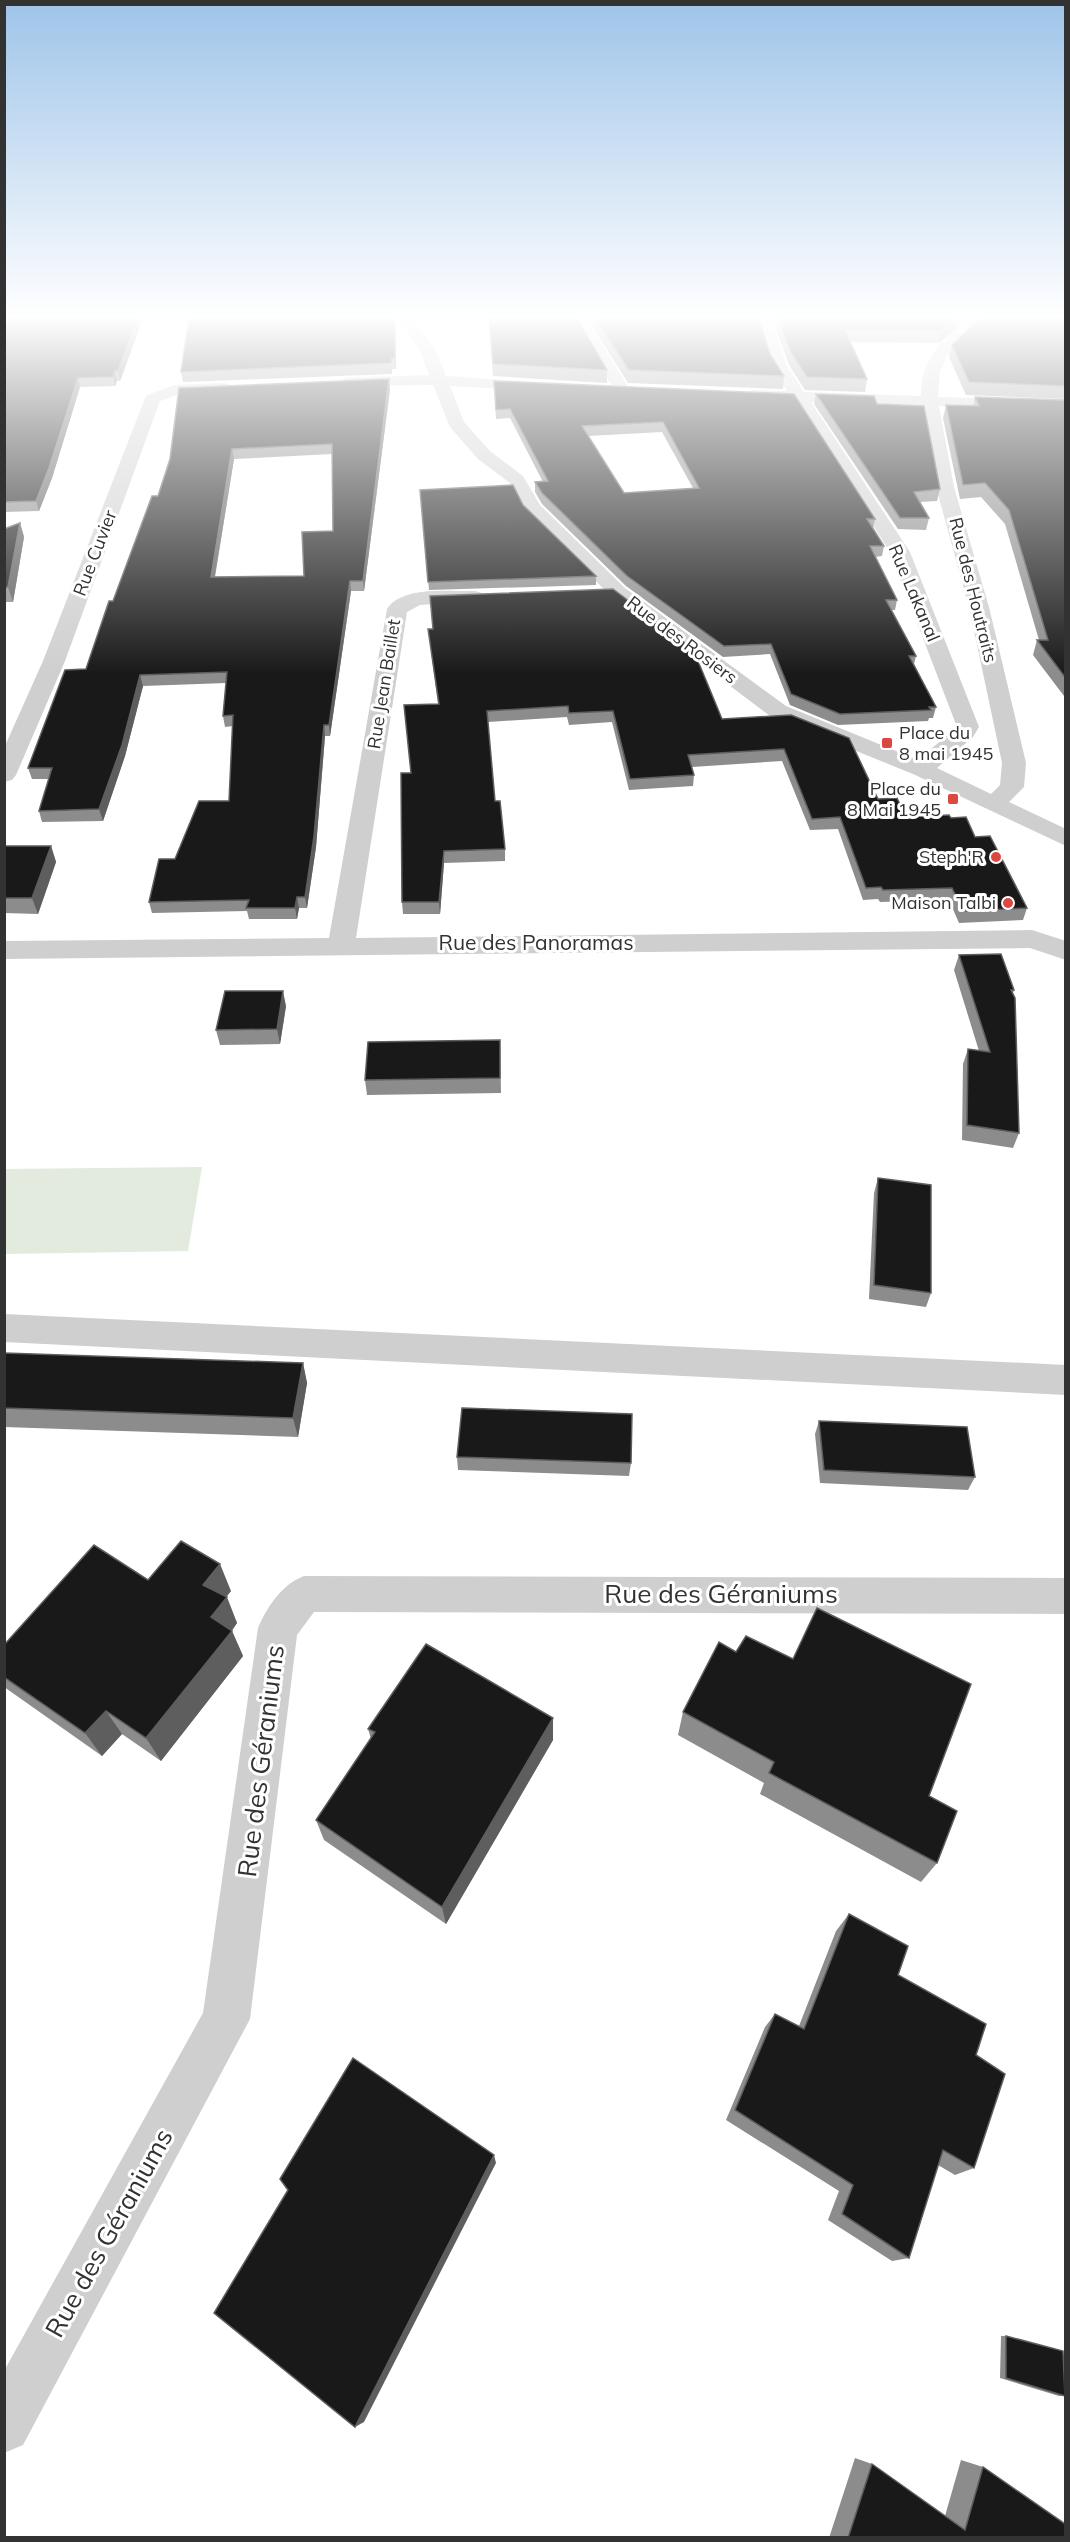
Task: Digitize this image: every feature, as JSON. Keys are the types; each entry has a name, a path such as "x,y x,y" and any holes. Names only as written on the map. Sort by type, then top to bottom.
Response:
{"street":[{"name":"Rue Cuvier","path":"4,775 54,661 138,437"},
{"name":"Rue des Rosiers","path":"468,437 484,455 517,480 532,508 618,592 778,711 921,769 1065,839"},
{"name":"Rue Lakanal","path":"826,437 900,552 968,727 921,769"},
{"name":"Rue des Houtraits","path":"935,437 945,482 979,607 1014,763 1012,787 995,803"},
{"path":"588,593 618,592"},
{"name":"Rue Jean Baillet","path":"341,945 397,609 416,599 496,596"},
{"name":"Rue des Panoramas","path":"4,950 1032,939 1065,951"},
{"path":"4,1328 1065,1380"},
{"name":"Rue des Géraniums","path":"4,2426 226,2019 278,1628 304,1594 1065,1596"}],"shaded area":[{"path":"202,1167 188,1251 5,1254 5,1169"}],"building":[{"path":"4,437 59,437 36,501 4,502"},
{"path":"173,437 382,437 363,581 350,581 329,725 324,725 314,836 305,897 297,897 295,908 246,908 249,900 149,902 159,859 175,859 199,801 229,801 233,715 223,716 227,672 140,675 122,745 99,809 39,811 52,768 28,768 65,670 86,669 109,601 113,601 152,496 158,496 170,459","holes":["332,444 333,531 302,532 304,576 211,577 232,449"]},
{"path":"525,437 589,437 624,493 699,488 671,437 822,437 875,519 867,519 884,546 870,546 897,600 886,600 916,656 909,656 936,707 929,707 931,710 840,714 791,694 771,644 724,646 627,576 542,493 535,482 548,481"},
{"path":"845,437 930,437 940,489 914,492 929,518 900,518"},
{"path":"953,437 1065,437 1065,677 1037,640 1048,640 1009,510 985,483 963,485"},
{"path":"513,485 523,505 596,576 428,582 420,490"},
{"path":"20,523 8,587 4,588 4,529"},
{"path":"613,589 693,649 722,719 791,715 849,738 878,799 897,798 906,817 949,815 951,818 966,817 975,837 990,836 1027,908 963,911 952,888 883,890 881,887 866,888 840,817 812,819 784,749 688,755 694,775 630,779 613,711 569,713 568,706 487,711 495,801 500,801 505,849 444,851 439,902 402,902 401,773 411,773 404,705 439,704 428,629 433,629 430,596"},
{"path":"5,846 51,846 32,898 4,898"},
{"path":"1001,954 1015,998 1019,1133 967,1125 968,1049 990,1052 959,955"},
{"path":"225,991 283,991 277,1029 216,1030"},
{"path":"500,1040 500,1078 365,1080 368,1042"},
{"path":"878,1178 931,1185 931,1293 874,1285"},
{"path":"4,1353 303,1363 293,1418 4,1408"},
{"path":"462,1408 632,1414 631,1463 457,1457"},
{"path":"819,1421 967,1427 975,1477 824,1470"},
{"path":"181,1541 220,1564 203,1585 227,1597 211,1617 232,1631 146,1738 106,1711 85,1733 4,1677 4,1645 94,1545 148,1580"},
{"path":"817,1608 971,1684 929,1796 957,1811 937,1863 769,1773 774,1762 683,1712 719,1642 736,1652 746,1636 793,1659"},
{"path":"426,1644 553,1718 442,1907 316,1820 375,1732 368,1729"},
{"path":"849,1914 908,1946 898,1975 986,2024 976,2055 1005,2074 974,2168 943,2150 909,2258 842,2214 853,2185 735,2110 775,2014 804,2029"},
{"path":"353,2058 494,2155 355,2427 214,2313 288,2190 280,2179"},
{"path":"1006,2336 1063,2351 1065,2396 1006,2378"},
{"path":"872,2464 965,2530 983,2467 1065,2524 1065,2538 848,2538"}],"place":[{"name":"Place du 8 mai 1945","path":"887,743"},
{"name":"Place du 8 Mai 1945","path":"953,799"},
{"name":"Steph'R","path":"996,857"},
{"name":"Maison Talbi","path":"1008,903"}]}
